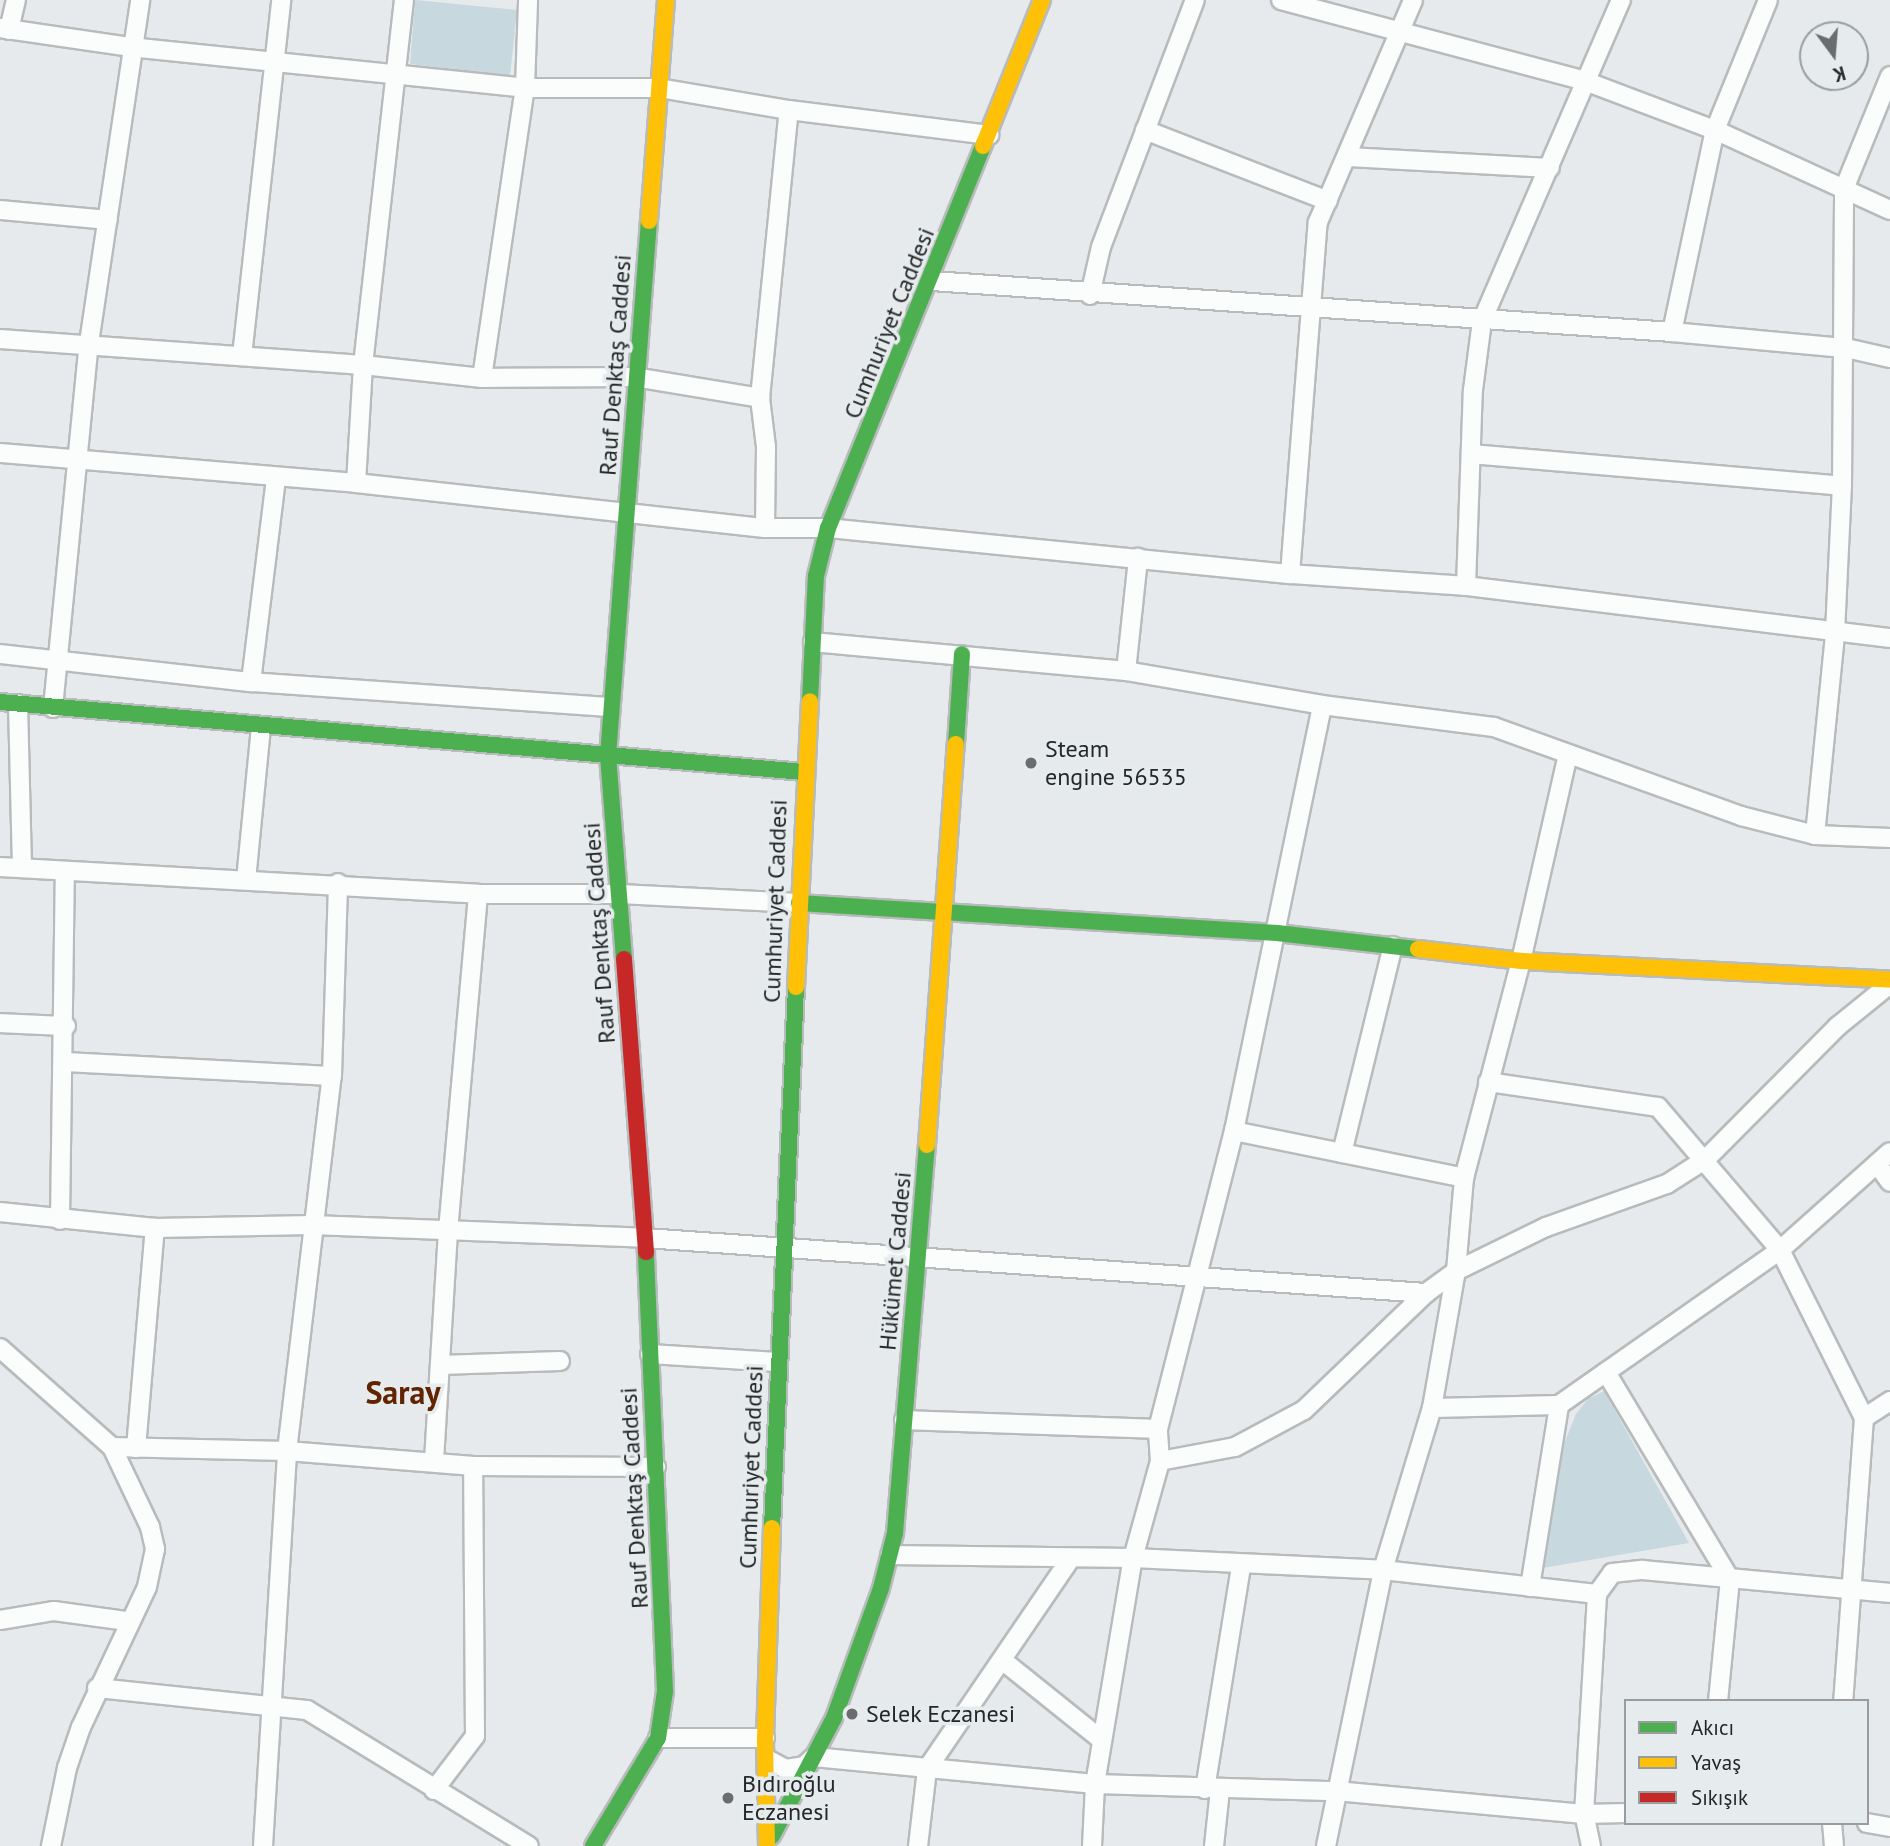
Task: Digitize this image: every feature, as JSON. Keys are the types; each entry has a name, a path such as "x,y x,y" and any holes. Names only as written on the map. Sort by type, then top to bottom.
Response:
{"street":[{"path":"16,0 4,29 130,47 525,88 659,88 789,110 989,135"},
{"path":"53,708 89,343 130,47 140,0"},
{"path":"242,356 281,0"},
{"path":"356,483 363,365 393,74 404,0"},
{"path":"482,378 525,88 528,0"},
{"name":"Rauf Denktaş Caddesi","path":"593,1846 658,1738 664,1691 645,1238 608,756 666,0"},
{"name":"Cumhuriyet Caddesi","path":"767,1846 765,1738 782,1248 803,772 816,576 828,528 932,281 1042,0"},
{"path":"1090,295 1101,247 1195,0"},
{"path":"1280,0 1401,29 1585,81 1715,130 1890,210"},
{"path":"1290,574 1318,222 1413,0"},
{"path":"1466,586 1473,390 1482,321 1620,0"},
{"path":"1672,332 1715,130 1768,0"},
{"path":"1815,835 1835,633 1842,486 1846,348 1844,189 1890,76"},
{"path":"765,528 766,447 760,398 789,110"},
{"path":"1145,130 1328,201"},
{"path":"1348,157 1550,168"},
{"path":"0,210 108,220"},
{"path":"932,281 1090,295 1672,332 1846,348 1890,358"},
{"path":"0,339 89,343 363,365 482,378 635,377 760,398"},
{"path":"0,453 356,483 765,528 828,528 1290,574 1466,586 1890,638"},
{"path":"1471,454 1842,486"},
{"path":"251,682 275,478"},
{"path":"1126,671 1138,558"},
{"path":"813,642 1126,671 1322,705 1494,727 1741,816 1815,835 1890,838"},
{"path":"0,654 251,682 610,707"},
{"name":"Hükümet Caddesi","path":"767,1846 814,1757 854,1665 890,1555 904,1420 946,909 962,654"},
{"path":"22,868 9,703 803,772"},
{"path":"1092,1846 1095,1784 1133,1558 1160,1461 1158,1429 1200,1274 1234,1131 1322,705"},
{"path":"246,880 261,727"},
{"path":"1326,1846 1383,1570 1432,1408 1456,1271 1464,1178 1521,961 1568,754"},
{"path":"0,867 65,874 338,883 478,894 619,894 946,909 1277,933 1521,961 1890,982"},
{"path":"60,1220 66,1026 65,874"},
{"path":"263,1846 287,1451 312,1224 332,1076 338,883"},
{"path":"434,1460 448,1231 478,894"},
{"path":"1342,1153 1393,946"},
{"path":"1160,1461 1235,1447 1304,1409 1426,1293 1456,1271 1546,1227 1667,1184 1706,1159 1838,1026 1890,982"},
{"path":"0,1023 66,1026"},
{"path":"65,1062 332,1076"},
{"path":"1488,1082 1658,1107 1706,1159 1780,1250 1864,1418 1854,1592 1843,1699"},
{"path":"1234,1131 1464,1178"},
{"path":"1432,1408 1559,1405 1780,1250 1883,1158 1890,1182"},
{"path":"0,1212 155,1228 312,1224 645,1238 1200,1274 1426,1293"},
{"path":"136,1448 155,1228"},
{"path":"0,1348 112,1447 150,1527 155,1549 147,1587 97,1688 67,1768 51,1846"},
{"path":"650,1354 778,1362"},
{"path":"440,1365 560,1361"},
{"path":"1606,1371 1730,1579 1718,1699"},
{"path":"1864,1418 1890,1401"},
{"path":"1530,1587 1559,1405"},
{"path":"904,1420 1158,1429"},
{"path":"112,1447 287,1451 434,1460 473,1466 656,1468"},
{"path":"434,1790 475,1736 473,1466"},
{"path":"890,1555 1069,1561 1133,1558 1241,1567 1383,1570 1597,1594"},
{"path":"918,1846 927,1769 1069,1561"},
{"path":"1214,1846 1212,1790 1241,1567"},
{"path":"1591,1846 1584,1814 1597,1594 1612,1573 1643,1570 1854,1592 1890,1593"},
{"path":"0,1620 54,1611 128,1621"},
{"path":"1002,1660 1102,1740"},
{"path":"97,1688 271,1709 307,1710 529,1846"},
{"path":"658,1738 765,1738"},
{"path":"767,1759 794,1770 814,1757 1095,1784 1212,1790 1336,1791 1584,1814 1624,1813"},
{"path":"1869,1823 1890,1827"},
{"path":"1832,1825 1835,1846"}],"shaded area":[{"path":"415,0 517,10 510,76 410,64"},
{"path":"1604,1391 1689,1543 1543,1568 1560,1454 1576,1414 1588,1399"}],"traffic: fast":[{"path":"810,701 816,576 828,528 983,146"},
{"path":"624,959 608,756 649,221"},
{"path":"956,744 962,654"},
{"path":"0,702 804,772"},
{"path":"799,903 1277,933 1418,949"},
{"path":"772,1528 796,987"},
{"path":"772,1836 834,1718 881,1588 895,1533 927,1145"},
{"path":"593,1846 658,1738 665,1691 646,1252"}],"traffic: slow":[{"path":"649,221 666,0"},
{"path":"983,146 1042,0"},
{"path":"796,987 810,701"},
{"path":"927,1145 956,744"},
{"path":"1418,949 1521,961 1890,980"},
{"path":"767,1846 765,1738 772,1528"}],"traffic: jam":[{"path":"624,959 646,1252"}],"place":[{"name":"Steam engine 56535","path":"1031,763"},
{"name":"Selek Eczanesi","path":"852,1714"},
{"name":"Bıdıroğlu Eczanesi","path":"728,1798"}],"district":[{"name":"Saray","path":"403,1392"}]}
